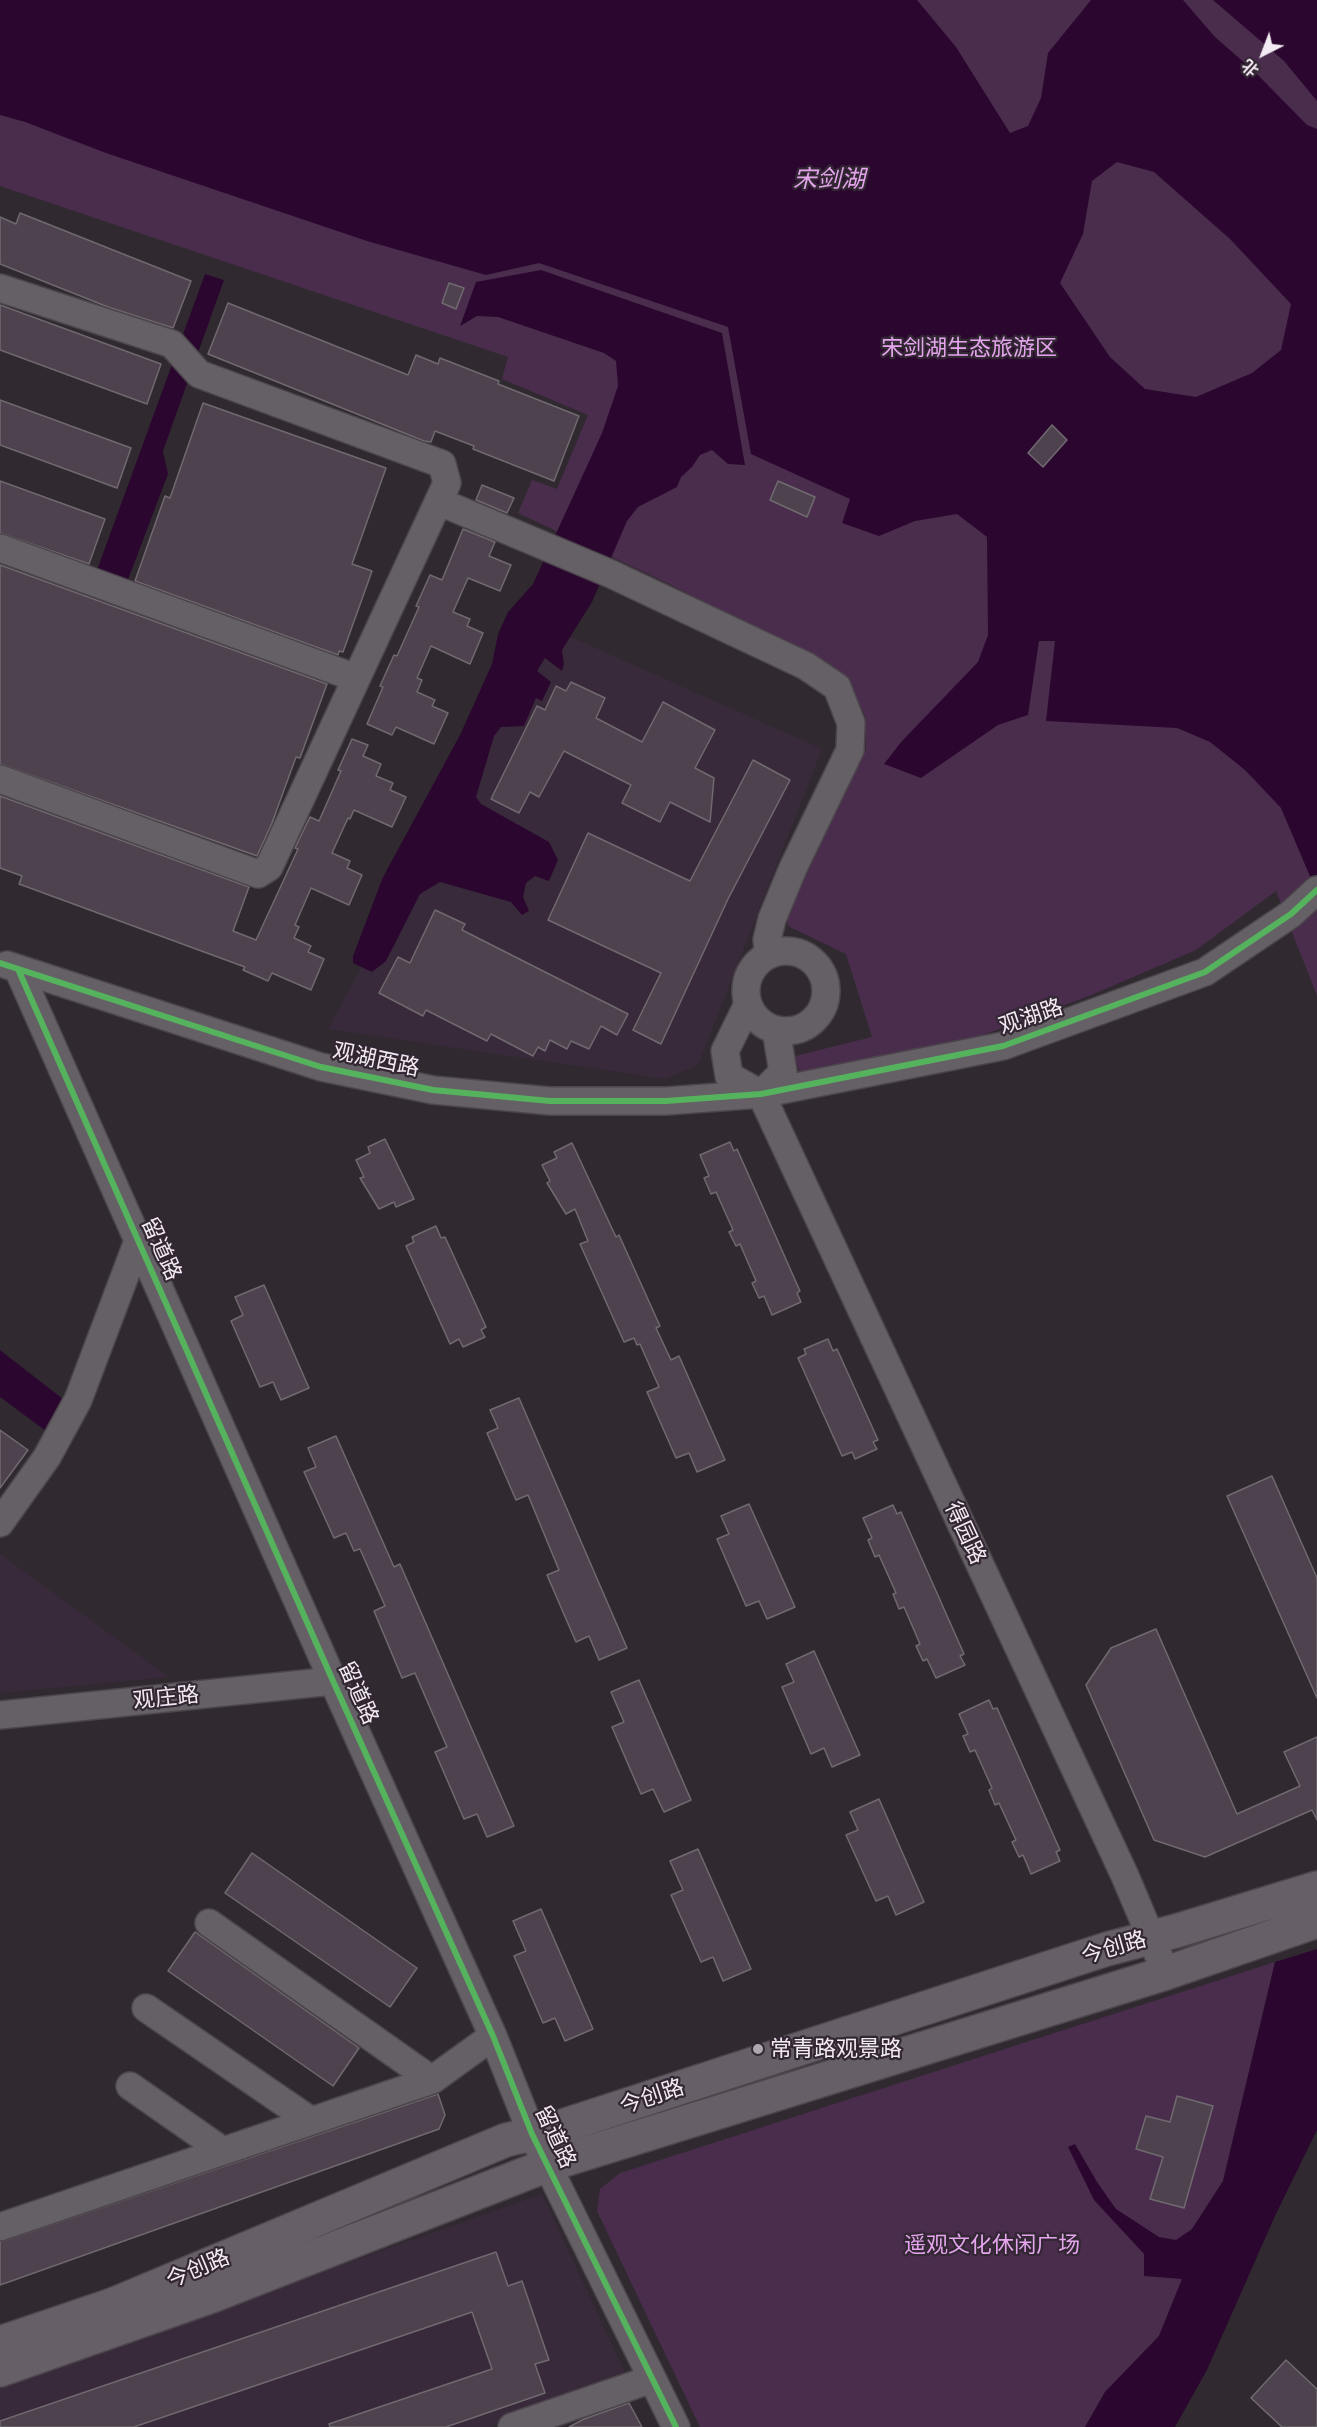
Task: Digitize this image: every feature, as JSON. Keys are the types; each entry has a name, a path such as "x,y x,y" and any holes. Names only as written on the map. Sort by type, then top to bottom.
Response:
{"main road":[{"name":"今创路","path":"0,2343 112,2305 506,2140 550,2130 1107,1949 1317,1888"},
{"name":"今创路","path":"0,2370 212,2296 548,2164 1166,1972 1317,1921"}],"street":[{"path":"0,288 172,344 199,374 442,464 447,483 269,867 258,874 0,779"},
{"path":"440,502 611,574 806,666 837,687 851,723 850,750 771,919 767,940 769,955"},
{"path":"0,548 356,678"},
{"name":"观湖路","path":"761,1094 1003,1046 1205,972 1291,914 1317,890"},
{"path":"777,951 790,951 804,955 815,962 822,973 826,986 826,999 813,1022 802,1029 789,1032 764,1025 754,1016 747,1004 745,991 748,977 754,966 769,955 777,951"},
{"name":"观湖西路","path":"9,966 321,1067 433,1090 550,1101 666,1101 761,1094"},
{"name":"留道路","path":"9,966 138,1241 493,2036 532,2134 676,2427"},
{"path":"747,1004 725,1051 729,1076 761,1094 783,1072 776,1030"},
{"name":"得园路","path":"761,1094 1166,1972"},
{"path":"2,1518 47,1457 78,1400 138,1241"},
{"name":"观庄路","path":"0,1716 333,1681"},
{"path":"209,1923 432,2080"},
{"path":"146,2008 311,2121"},
{"path":"0,2228 432,2080 493,2036"},
{"path":"130,2086 223,2151"},
{"path":"512,2427 652,2379"}],"shaded area":[{"path":"535,621 822,749 698,1065 665,1079 328,1029 405,886"},
{"path":"0,1554 169,1677 0,1693"},
{"path":"542,2194 627,2377 491,2427 0,2427 0,2386"}],"green space":[{"name":"宋剑湖生态旅游区","path":"0,0 1317,0 1317,996 1276,891 1196,950 1089,996 980,1036 801,1077 795,1056 872,1037 846,954 788,926 787,913 866,748 865,716 843,673 663,581 518,513 532,480 557,489 588,415 502,379 508,357 0,186"},
{"name":"遥观文化休闲广场","path":"1275,1962 1223,2181 1192,2229 1182,2279 1159,2336 1105,2392 1085,2427 700,2427 597,2211 600,2189 620,2173"}],"water":[{"name":"宋剑湖","path":"0,0 917,0 956,47 1010,133 1028,126 1041,98 1048,53 1091,0 1183,0 1215,37 1255,72 1307,125 1317,129 1317,893 1281,808 1245,770 1210,742 1177,728 1046,721 1055,641 1039,641 1028,715 998,725 921,778 884,764 902,741 978,662 988,635 987,537 957,514 915,521 879,536 842,523 850,499 751,454 728,327 539,263 486,275 367,241 0,115","holes":["1117,162 1154,172 1230,239 1291,304 1281,350 1252,373 1196,397 1145,389 1110,357 1060,283 1083,234 1092,181"]},
{"path":"1213,0 1317,0 1317,101 1284,61"},
{"path":"541,270 722,333 745,465 728,464 712,450 700,455 681,477 677,487 638,507 627,521 592,602 562,650 564,664 562,671 545,658 537,671 551,682 542,701 536,698 524,726 501,727 494,736 476,797 481,804 549,842 558,860 549,881 535,876 526,883 523,897 529,911 522,915 511,902 440,882 420,894 386,961 372,972 353,963 353,956 383,877 460,735 492,664 498,634 508,612 533,584 602,433 618,386 616,361 604,353 498,317 477,316 460,326 476,282"},
{"path":"205,274 224,280 163,451 168,474 129,577 117,601 43,802 28,794 109,575 97,570"},
{"path":"0,1350 68,1403 50,1434 0,1397"},
{"path":"1317,1949 1317,2130 1275,2216 1207,2370 1175,2427 1085,2427 1105,2392 1159,2336 1182,2279 1144,2276 1144,2254 1094,2200 1068,2147 1075,2144 1116,2209 1159,2237 1176,2240 1192,2229 1223,2181 1275,1962"}],"building":[{"path":"20,213 191,281 173,328 108,307 0,264 0,217 16,224"},
{"path":"449,283 464,288 456,309 442,303"},
{"path":"228,303 408,375 416,355 438,364 440,358 579,416 554,481 473,449 474,446 435,431 431,442 424,441 208,354"},
{"path":"0,305 161,364 147,404 0,350"},
{"path":"0,400 131,448 117,488 0,445"},
{"path":"203,403 386,468 352,564 372,571 343,652 339,651 338,655 135,581 165,496 170,498"},
{"path":"1052,425 1067,440 1043,467 1028,453"},
{"path":"0,481 105,519 89,564 0,533"},
{"path":"778,481 815,497 807,517 770,500"},
{"path":"482,485 514,498 507,513 476,500"},
{"path":"463,529 495,542 489,556 511,565 500,591 468,578 453,612 470,619 467,626 483,633 470,664 431,646 417,678 422,680 417,692 435,700 432,706 448,713 434,744 396,727 392,735 367,724 383,687 380,686 394,655 397,656 419,607 416,606 430,575 442,580"},
{"path":"0,565 327,684 300,758 296,757 272,823 257,856 0,764"},
{"path":"571,682 605,698 596,718 642,742 663,702 715,730 695,768 714,778 710,822 670,802 660,822 622,803 631,785 564,751 539,797 530,792 519,813 491,799 537,706 545,710 556,686 566,691"},
{"path":"352,739 368,745 363,756 381,764 376,776 393,783 390,790 406,797 392,827 354,810 350,819 348,818 332,853 350,861 347,868 362,875 349,905 311,888 295,925 299,927 294,938 311,946 308,952 324,959 311,990 272,973 268,981 243,970 245,967 19,884 22,876 0,868 0,796 249,887 233,931 256,940 298,849 295,848 310,817 319,821"},
{"path":"753,760 790,780 728,899 661,1044 633,1030 661,973 548,920 588,833 690,881"},
{"path":"435,910 465,924 462,930 628,1014 617,1035 601,1026 589,1049 571,1041 567,1049 550,1040 545,1051 538,1047 533,1056 491,1034 487,1041 426,1010 423,1016 379,993 398,957 410,963"},
{"path":"385,1139 414,1199 396,1207 394,1202 379,1209 360,1178 364,1177 356,1160 370,1153 368,1147"},
{"path":"730,1142 734,1151 737,1149 800,1291 797,1293 801,1302 772,1315 764,1296 759,1298 752,1283 756,1281 740,1244 736,1246 729,1232 733,1230 716,1192 711,1194 704,1178 709,1176 700,1155"},
{"path":"572,1143 616,1237 619,1235 660,1326 656,1328 671,1360 679,1356 725,1460 697,1472 689,1453 676,1458 647,1392 659,1387 640,1344 637,1345 634,1338 624,1342 580,1244 588,1241 575,1209 566,1214 547,1183 550,1181 542,1165 557,1158 554,1152"},
{"path":"436,1226 441,1238 445,1237 486,1327 481,1330 485,1337 463,1347 459,1339 450,1344 406,1246 414,1242 412,1237"},
{"path":"264,1285 309,1388 281,1400 273,1382 260,1387 231,1321 243,1315 235,1297"},
{"path":"828,1339 833,1351 837,1349 878,1440 873,1442 877,1449 855,1459 852,1452 842,1456 798,1358 806,1354 804,1349"},
{"path":"519,1398 627,1648 599,1660 589,1636 576,1642 547,1575 559,1570 528,1495 516,1500 487,1433 498,1428 490,1410"},
{"path":"0,1430 28,1450 0,1488"},
{"path":"336,1436 394,1567 400,1564 514,1826 487,1837 477,1814 464,1819 435,1752 447,1747 415,1673 402,1678 374,1611 385,1606 360,1549 354,1551 346,1533 334,1538 304,1472 316,1467 308,1448"},
{"path":"1272,1476 1317,1578 1317,1698 1227,1496"},
{"path":"749,1504 795,1607 767,1619 759,1601 746,1606 717,1539 729,1534 721,1516"},
{"path":"893,1505 897,1514 901,1512 964,1654 960,1656 965,1665 936,1678 927,1659 923,1661 916,1646 920,1644 904,1607 899,1609 893,1594 896,1593 879,1555 875,1557 868,1540 872,1538 863,1518"},
{"path":"1156,1629 1237,1814 1300,1786 1284,1752 1317,1737 1317,1820 1312,1810 1205,1857 1154,1840 1086,1685 1111,1648"},
{"path":"814,1651 860,1755 832,1767 824,1748 811,1754 782,1687 794,1682 786,1664"},
{"path":"639,1680 691,1800 664,1812 653,1789 641,1794 612,1727 624,1722 611,1692"},
{"path":"989,1700 993,1709 997,1708 1060,1850 1056,1852 1060,1861 1031,1874 1023,1855 1019,1857 1012,1842 1016,1840 999,1803 995,1805 989,1790 992,1788 975,1750 970,1752 963,1736 968,1734 959,1714"},
{"path":"879,1799 924,1902 896,1915 888,1896 876,1901 846,1835 858,1830 850,1812"},
{"path":"698,1849 751,1969 723,1981 713,1957 701,1962 671,1895 683,1890 670,1861"},
{"path":"252,1853 417,1968 390,2007 225,1893"},
{"path":"541,1909 593,2029 565,2041 555,2018 543,2023 514,1956 526,1951 513,1921"},
{"path":"195,1932 359,2048 333,2086 168,1971"},
{"path":"438,2094 445,2115 439,2129 0,2285 0,2242"},
{"path":"1177,2096 1213,2106 1184,2208 1150,2199 1163,2157 1136,2149 1146,2116 1170,2122"},
{"path":"496,2252 508,2286 522,2281 549,2360 535,2364 545,2393 446,2427 330,2427 329,2424 492,2369 472,2312 134,2427 0,2427 0,2421"},
{"path":"1286,2360 1317,2389 1317,2427 1282,2427 1251,2398"},
{"path":"629,2403 642,2427 569,2427 584,2419"}],"cycle path":[{"path":"0,963 321,1067 433,1090 550,1101 666,1101 761,1094 1003,1046 1205,972 1291,914 1317,890"},
{"path":"18,969 493,2036 532,2134 676,2427"}],"place":[{"name":"常青路观景路","path":"758,2049"}]}
